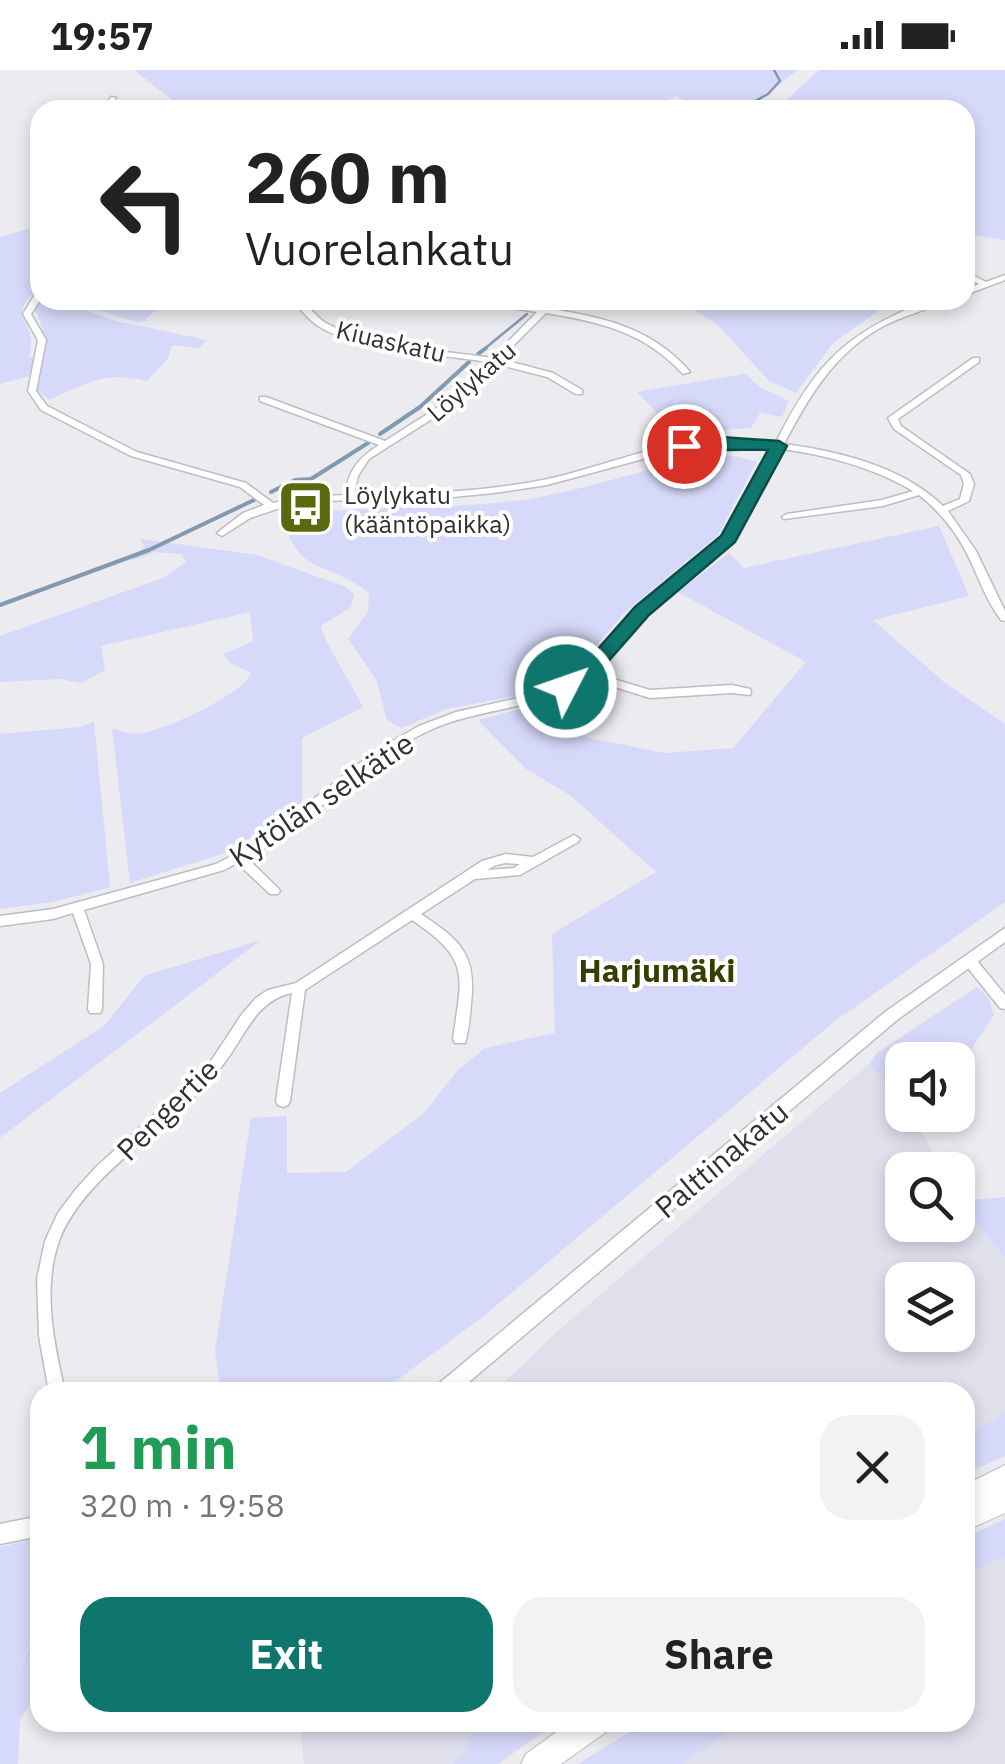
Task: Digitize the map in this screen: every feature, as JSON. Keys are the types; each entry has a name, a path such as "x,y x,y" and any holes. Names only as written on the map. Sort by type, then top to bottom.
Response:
{"highway":[{"path":"975,1494 1005,1478"},
{"path":"975,1514 1005,1500"},
{"path":"536,1764 582,1732"}],"street":[{"path":"975,289 1005,277"},
{"path":"975,279 986,285"},
{"path":"30,309 27,314 42,340 32,392 44,408 134,454 254,490 271,506"},
{"name":"Kiuaskatu","path":"304,310 311,319 350,336 543,370 579,392"},
{"path":"533,310 618,327 666,351 686,372"},
{"name":"Kytölän selkätie","path":"0,921 77,908 172,883 240,858 393,744 456,716 550,695 584,674 642,611 729,538 824,370 842,348 871,326 915,310"},
{"name":"Löylykatu","path":"349,498 350,482 358,466 385,444 441,412 545,312"},
{"path":"943,510 964,501 969,484 965,474 898,427 892,418 976,360"},
{"path":"263,400 275,401 385,444"},
{"path":"222,533 242,516 271,506 509,488 704,443 779,446 884,474 921,492 943,510 963,536 1005,618"},
{"path":"788,518 884,503 921,492"},
{"path":"584,674 650,694 732,689 746,692"},
{"name":"Pengertie","path":"55,1382 46,1342 44,1289 52,1238 81,1194 216,1064 268,995 298,987 472,874 506,875 574,839"},
{"path":"240,858 274,890"},
{"path":"77,908 96,964 95,1009"},
{"path":"412,913 448,937 462,953 467,978 460,1038"},
{"name":"Palttinakatu","path":"456,1382 878,1028 1005,934"},
{"path":"968,960 1005,1004"},
{"path":"283,1101 298,987"},
{"path":"0,1534 30,1528"}],"shaded area":[{"path":"134,70 798,70 756,100 686,100 675,96 668,100 172,100"},
{"path":"819,70 1005,70 1005,240 975,236 975,100 787,100"},
{"path":"30,228 30,297 22,314 30,334 29,357 34,358 29,376 0,384 0,237"},
{"path":"35,310 86,310 112,320 206,340 199,348 172,345 168,358 147,381 120,377 97,380 50,400 38,391 44,342"},
{"path":"98,310 156,310 144,321"},
{"path":"695,310 880,310 833,343 796,393 769,381 718,325"},
{"path":"745,374 760,387 789,401 782,417 760,413 751,428 709,431 681,439 637,392"},
{"path":"725,455 757,461 718,535 625,612 563,677 522,695 446,709 402,728 387,720 376,679 348,639 368,611 369,593 306,559 289,536 283,517 522,500"},
{"path":"939,526 969,596 873,620 944,682 1005,724 1005,902 835,1021 485,1315 395,1382 220,1382 215,1351 251,1118 287,1116 287,1173 346,1172 423,1114 459,1069 485,1048 555,1033 552,934 656,872 571,796 525,768 478,720 533,706 589,738 665,753 733,748 806,662 678,592 729,553 744,568"},
{"path":"140,539 257,555 346,587 354,594 351,607 321,626 363,707 302,738 302,803 231,851 130,883 112,728 135,734 154,730 203,710 245,682 251,673 230,663 224,654 253,641 250,612 101,646 105,670 82,683 59,679 0,682 0,636 163,578 186,562 182,554 155,552 131,561 145,546"},
{"path":"94,722 110,887 53,902 0,909 0,734 81,727"},
{"path":"261,940 0,1138 0,1093 104,1026 144,976"},
{"path":"977,987 989,999 994,1015 975,1044 894,1042"},
{"path":"885,1048 885,1083 870,1063"},
{"path":"870,1063 885,1083 885,1132 921,1132 933,1152 885,1152 885,1242 975,1242 975,1219 1005,1259 1005,1413 975,1430 975,1382 504,1382 559,1330"},
{"path":"1005,1197 1005,1259 975,1219 975,1200"},
{"path":"1005,1413 1005,1456 975,1470 975,1430"},
{"path":"1005,1519 1005,1558 975,1569 975,1533"},
{"path":"30,1540 30,1642 15,1677 30,1645 30,1704 20,1720 18,1764 0,1764 0,1547"},
{"path":"1005,1558 1005,1764 682,1764 728,1732 975,1732 975,1569"},
{"path":"301,1732 470,1732 467,1751 452,1764 304,1764"},
{"path":"470,1732 542,1732 498,1764 452,1764 467,1751"},
{"path":"630,1732 728,1732 682,1764 578,1764"}],"waterway":[{"path":"757,100 780,81 774,70"},
{"path":"483,350 527,314"},
{"path":"478,354 486,348"},
{"path":"380,434 420,407 469,362"},
{"path":"271,492 295,480 311,479 368,443"},
{"path":"0,605 149,550 254,500"}],"place":[{"name":"Löylykatu (kääntöpaikka)","path":"305,508"}],"district":[{"name":"Harjumäki","path":"657,970"}],"route":[{"path":"566,687 597,662 642,611 729,538 779,446 720,442 684,446"}]}
